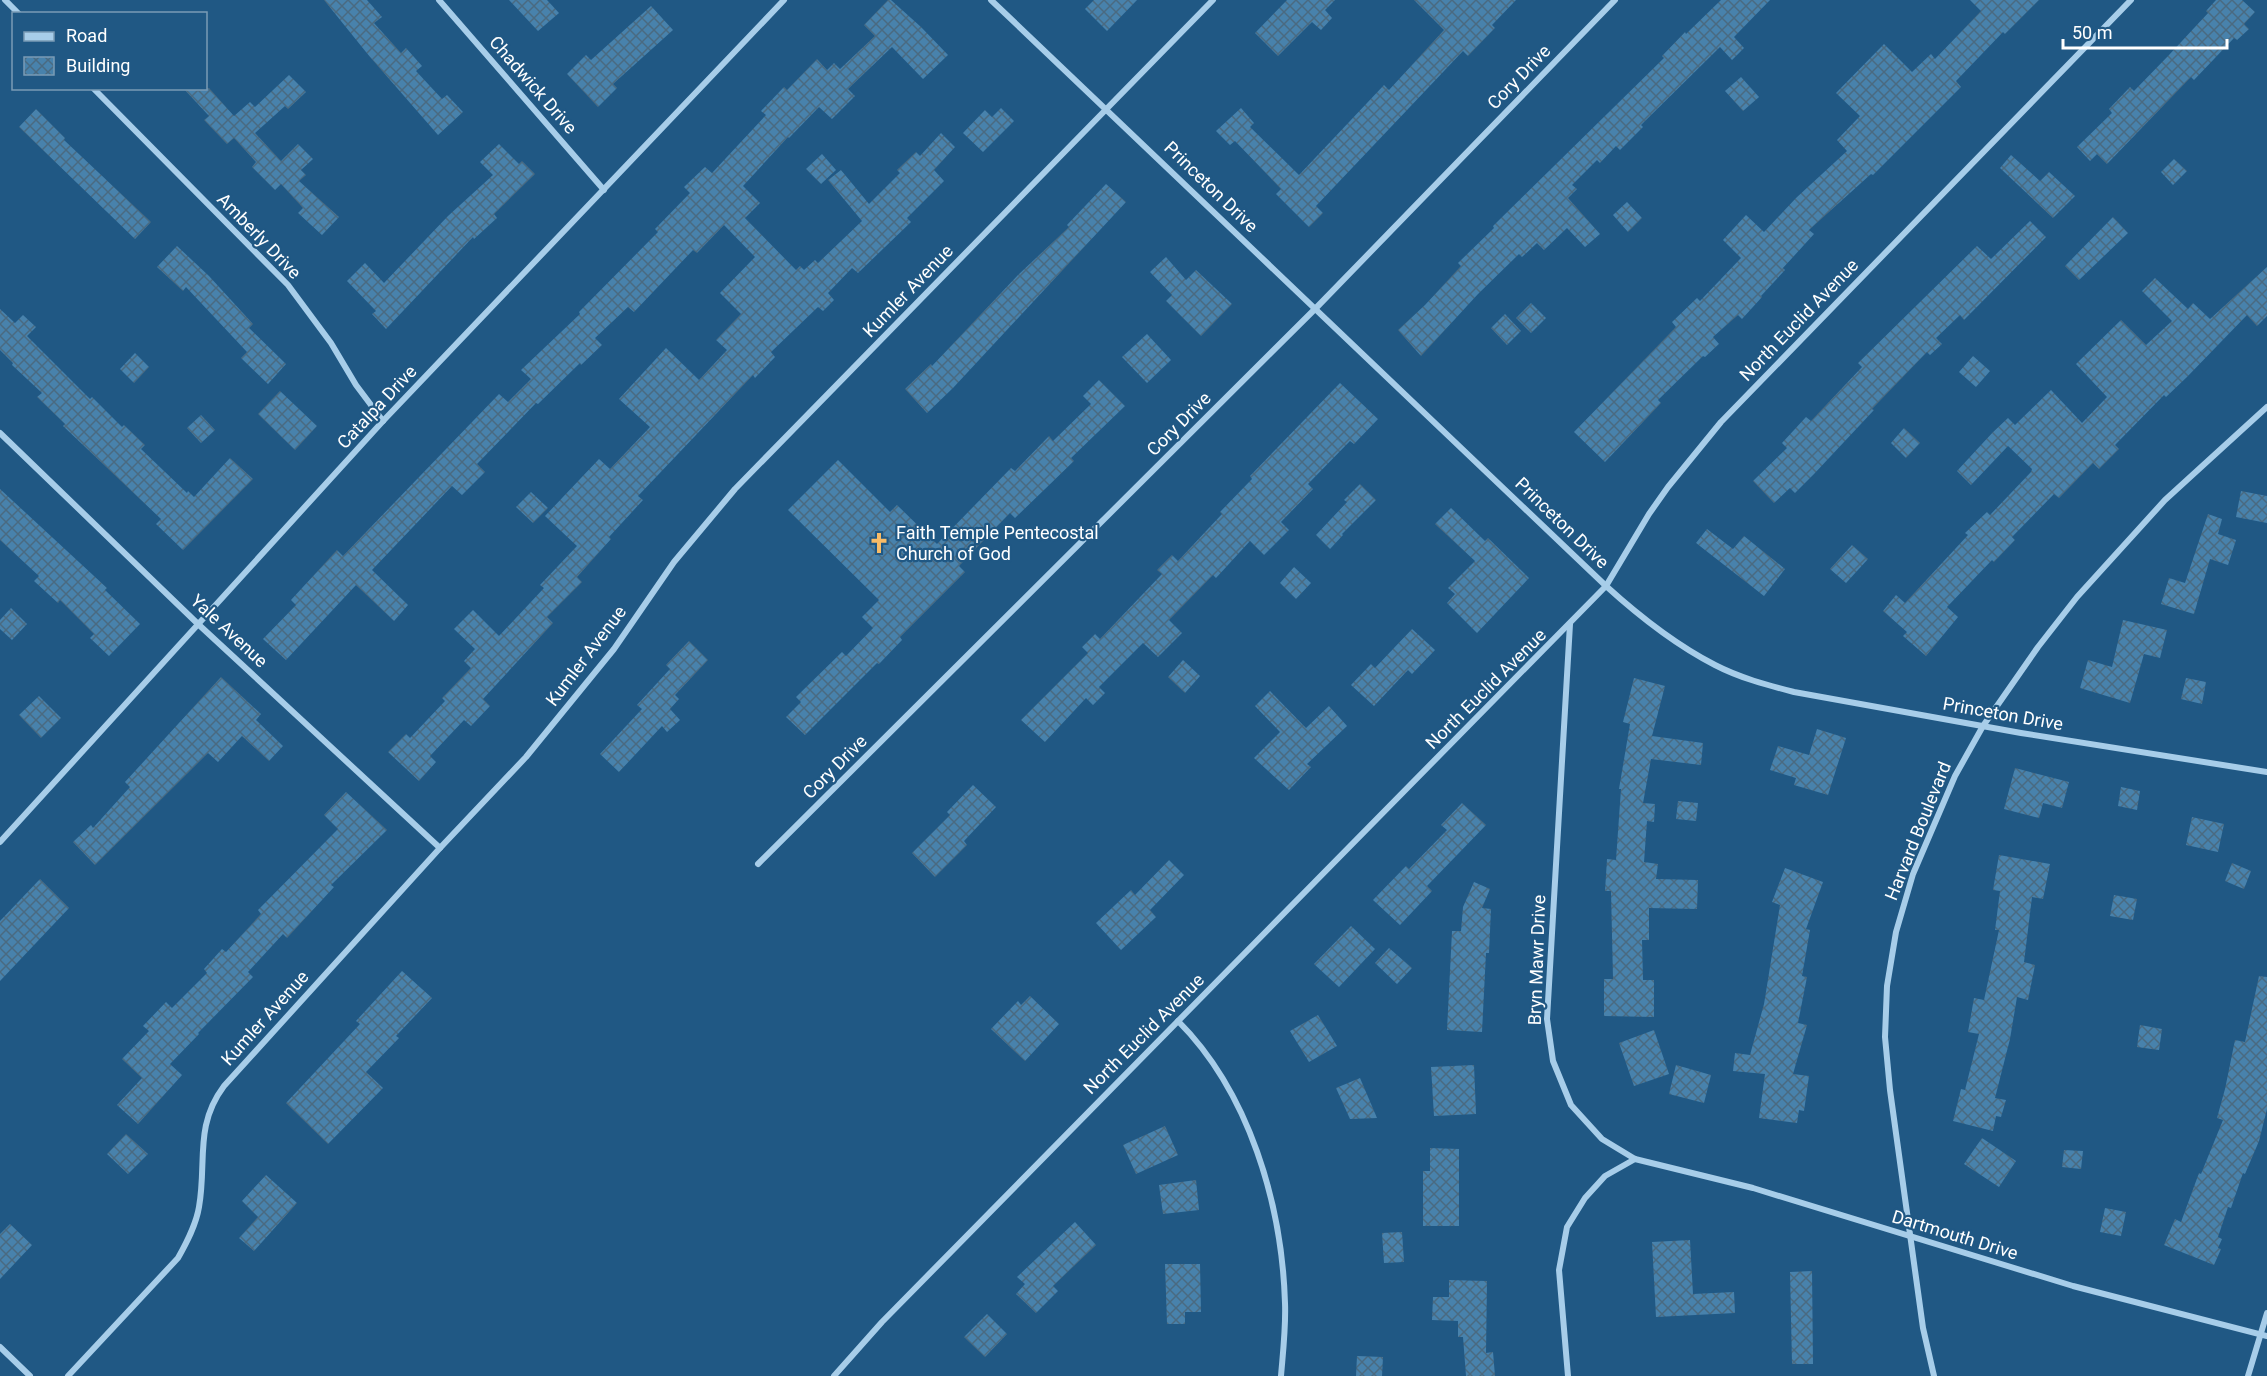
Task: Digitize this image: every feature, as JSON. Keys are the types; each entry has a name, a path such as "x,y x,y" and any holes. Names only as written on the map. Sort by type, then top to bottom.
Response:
{"street":[{"path":"5,0 17,12"},
{"name":"Chadwick Drive","path":"439,0 603,190"},
{"name":"Catalpa Drive","path":"0,842 383,421 784,0"},
{"name":"Princeton Drive","path":"991,0 1606,586 1627,605 1690,651 1717,666 1757,682 1794,692 1983,726 2267,772"},
{"path":"1000,0 1003,9"},
{"name":"Kumler Avenue","path":"68,1376 178,1258 189,1238 199,1210 204,1128 216,1096 440,848 526,757 614,649 674,562 735,489 1213,0"},
{"name":"Cory Drive","path":"759,864 1316,308 1615,0"},
{"name":"North Euclid Avenue","path":"834,1376 882,1322 1606,586 1662,496 1721,422 2131,0"},
{"name":"Amberly Drive","path":"95,90 288,285 331,343 356,385 383,421"},
{"name":"Harvard Boulevard","path":"1934,1376 1923,1328 1890,1090 1885,1037 1887,986 1896,932 1913,874 1955,776 1983,726 2038,647 2077,597 2165,500 2267,407"},
{"name":"Yale Avenue","path":"0,433 198,624 440,848"},
{"name":"Bryn Mawr Drive","path":"1570,624 1547,1019 1553,1061 1570,1104 1602,1139 1635,1160"},
{"path":"1178,1021 1198,1041 1226,1085 1244,1122 1267,1186 1276,1224 1285,1304 1281,1376"},
{"path":"1569,1376 1559,1270 1568,1227 1586,1198 1605,1176 1635,1160"},
{"name":"Dartmouth Drive","path":"1635,1160 1753,1188 2073,1286 2264,1335"},
{"path":"2248,1376 2264,1335 2267,1314"},
{"path":"0,1347 30,1376"}],"building":[{"path":"324,0 367,0 382,17 374,23 401,53 406,48 422,66 416,71 442,99 447,95 463,112 438,135"},
{"path":"509,0 547,0 559,13 538,31"},
{"path":"888,0 891,0 921,27 948,55 923,79 892,47 848,89 855,96 832,119 819,107 743,186 760,203 745,218 796,270 800,266 804,270 815,260 818,263 862,221 828,180 841,170 869,204 900,173 897,170 916,152 920,156 941,133 955,147 934,170 944,181 907,218 911,222 858,273 852,268 828,293 834,300 823,311 818,307 771,352 775,357 755,378 753,375 638,496 643,500 577,577 582,582 547,617 553,623 483,699 490,706 471,726 464,720 430,756 436,762 419,781 388,752 406,734 410,738 445,701 442,698 471,668 464,661 475,649 454,629 473,610 499,636 544,588 540,585 577,546 545,516 599,459 610,469 650,427 619,399 666,348 699,380 727,350 716,340 741,314 720,293 755,257 724,225 697,253 693,250 634,312 628,307 595,338 602,345 538,404 536,403 477,464 485,472 462,495 452,486 372,570 408,605 394,621 356,585 286,660 263,639 296,605 291,600 337,550 343,556 499,394 508,402 531,379 521,370 580,314 579,312 658,232 655,229 690,193 684,187 705,167 712,173 766,115 761,111 784,87 787,90 817,59 827,70 834,63 840,69 875,36 864,25"},
{"path":"1094,0 1137,0 1107,31 1085,9"},
{"path":"1287,0 1335,0 1325,10 1332,18 1321,30 1312,22 1278,56 1255,33"},
{"path":"1414,0 1516,0 1492,25 1495,28 1468,56 1463,51 1316,206 1323,213 1309,227 1276,194 1281,189 1235,141 1230,145 1216,131 1241,108 1254,123 1250,127 1299,175 1384,85 1389,90 1444,30"},
{"path":"1721,0 1770,0 1734,37 1744,48 1732,60 1720,47 1641,125 1643,127 1620,150 1616,146 1600,163 1597,160 1572,185 1577,189 1568,198 1600,234 1585,247 1567,228 1544,250 1537,243 1522,257 1519,254 1478,294 1421,356 1398,330 1461,266 1458,263 1494,228 1493,226 1664,58 1662,56 1685,32 1686,34"},
{"path":"1970,0 2039,0 2005,34 2003,32 1956,81 1961,87 1873,175 1871,174 1809,230 1814,234 1783,268 1785,270 1762,297 1742,319 1738,315 1713,337 1719,344 1705,357 1703,356 1658,400 1661,403 1605,462 1574,432 1676,327 1672,322 1697,298 1700,301 1741,258 1723,240 1746,215 1764,232 1796,198 1847,151 1837,140 1860,116 1836,93 1884,44 1912,72 1931,54 1935,59 1981,11"},
{"path":"2216,0 2242,0 2255,12 2244,24 2249,29 2237,40 2234,38 2194,80 2191,77 2107,164 2097,154 2090,161 2077,147 2112,113 2109,109 2130,87 2134,91 2169,55 2208,13 2206,11"},
{"path":"651,6 673,30 613,84 617,88 598,107 567,74 586,55 591,60"},
{"path":"289,75 306,92 288,109 285,106 255,133 281,161 298,144 313,159 301,170 306,175 299,181 339,217 322,235 298,213 303,208 281,184 275,190 252,167 256,162 234,138 227,144 204,120 209,116 185,90 207,90 209,88 234,116 250,102 255,107"},
{"path":"1741,77 1759,97 1743,111 1725,91"},
{"path":"1001,108 1014,121 983,152 963,133 985,110 992,117"},
{"path":"36,109 65,138 64,140 151,222 135,239 19,127"},
{"path":"499,144 519,164 522,161 535,174 494,214 497,218 474,239 473,237 386,329 372,314 376,311 347,281 365,263 384,283 448,216 493,175 480,162"},
{"path":"822,154 836,170 821,184 806,169"},
{"path":"2011,155 2040,181 2049,172 2075,196 2053,218 2000,168"},
{"path":"2174,159 2187,171 2173,185 2161,172"},
{"path":"1106,184 1126,202 927,413 905,389 931,364 932,366 1018,275 1069,227 1067,225"},
{"path":"1627,202 1642,218 1628,232 1613,215"},
{"path":"2113,217 2128,233 2079,280 2065,266"},
{"path":"2030,221 2046,237 1964,320 1960,315 1936,338 1942,344 1930,355 1927,352 1795,493 1790,488 1774,503 1753,481 1787,448 1782,443 1806,417 1811,421 1862,367 1858,363 1977,246 1991,259"},
{"path":"177,246 209,276 253,324 249,328 286,364 268,384 241,358 247,352 186,287 183,291 157,267"},
{"path":"1166,257 1186,280 1196,270 1232,304 1201,336 1166,301 1172,295 1150,272"},
{"path":"2267,267 2267,316 2257,326 2247,315 2187,377 2166,397 2164,395 2115,445 2119,449 2099,469 2093,463 2059,498 2054,494 2012,537 2015,540 1994,562 1992,560 1947,607 1958,617 1926,656 1903,636 1907,632 1883,611 1896,595 1905,603 1968,535 1965,533 1987,512 1990,515 2031,472 2032,469 2008,446 1971,485 1957,471 1993,432 2008,418 2015,425 2051,390 2082,423 2107,397 2076,364 2121,320 2146,345 2172,321 2142,291 2155,278 2188,309 2193,303 2210,319"},
{"path":"1531,303 1546,318 1531,333 1516,318"},
{"path":"0,309 15,323 23,315 36,327 27,336 90,399 92,397 122,427 124,425 145,445 141,449 187,493 188,491 194,497 230,458 253,479 183,550 156,524 161,519 63,426 65,424 37,397 42,393 12,365 13,363 0,350"},
{"path":"1505,314 1521,331 1507,345 1491,328"},
{"path":"1147,334 1171,360 1147,383 1122,357"},
{"path":"135,353 149,367 134,383 120,369"},
{"path":"1973,356 1990,371 1976,387 1959,372"},
{"path":"1099,380 1125,406 1071,458 1074,461 1015,518 1010,513 959,566 965,572 900,637 902,640 879,664 877,663 805,735 786,717 801,702 796,697 842,652 846,656 873,628 862,617 879,600 788,510 838,460 890,512 897,505 937,544 1011,468 1015,471 1049,436 1053,441 1091,404 1083,396"},
{"path":"1340,383 1378,419 1354,444 1350,441 1308,484 1313,489 1281,522 1289,530 1264,555 1250,541 1216,578 1213,575 1169,620 1182,633 1158,657 1143,643 1099,687 1105,693 1093,705 1086,698 1045,742 1021,720 1088,653 1082,647 1095,634 1100,639 1162,574 1157,570 1172,555 1178,561 1252,479 1250,476"},
{"path":"280,391 317,426 295,450 258,414"},
{"path":"201,415 215,430 201,443 187,428"},
{"path":"1904,428 1920,443 1906,458 1891,443"},
{"path":"1360,484 1376,500 1330,549 1316,535 1347,502 1344,500"},
{"path":"0,489 107,588 105,590 140,624 109,656 90,638 94,634 60,600 58,603 34,581 39,576 0,540"},
{"path":"2241,491 2267,496 2267,523 2236,517"},
{"path":"531,492 548,508 533,523 516,507"},
{"path":"1451,508 1485,541 1488,538 1529,578 1477,633 1447,603 1455,594 1448,588 1475,561 1435,524"},
{"path":"2208,514 2222,519 2218,534 2236,540 2228,565 2210,559 2194,614 2161,604 2169,578 2185,583"},
{"path":"1707,529 1733,549 1744,536 1785,569 1764,596 1696,543"},
{"path":"1852,545 1868,559 1846,583 1830,569"},
{"path":"1294,567 1311,583 1296,599 1280,583"},
{"path":"11,608 27,624 12,640 0,629 0,620"},
{"path":"2123,620 2167,630 2160,658 2144,654 2130,703 2080,688 2088,660 2112,667"},
{"path":"1412,629 1435,650 1412,674 1408,670 1374,706 1351,685 1371,664 1375,668"},
{"path":"689,641 708,660 675,695 679,699 670,709 680,720 667,732 662,726 619,772 600,754 642,709 637,705 670,669 666,665"},
{"path":"1183,660 1200,676 1185,693 1168,677"},
{"path":"221,677 261,714 256,720 283,746 269,761 242,736 218,762 208,753 95,865 73,842 91,825 93,828 130,787 125,782"},
{"path":"1634,678 1665,686 1652,736 1703,743 1701,765 1651,759 1643,803 1655,804 1654,822 1647,821 1644,862 1658,864 1656,879 1698,880 1697,909 1649,908 1649,940 1642,940 1643,980 1654,980 1654,1017 1604,1016 1604,979 1613,979 1611,891 1605,891 1607,859 1616,860 1621,789 1619,789 1630,724 1623,722"},
{"path":"2186,678 2206,682 2202,704 2181,699"},
{"path":"1270,691 1306,728 1329,706 1347,726 1307,764 1311,767 1289,790 1254,758 1280,732 1255,706"},
{"path":"39,696 61,718 41,738 19,715"},
{"path":"1817,729 1846,738 1828,795 1794,785 1796,778 1770,770 1778,746 1809,755"},
{"path":"2015,768 2069,782 2062,808 2043,803 2039,818 2004,809"},
{"path":"973,785 996,807 964,841 967,845 935,877 912,853 950,815 947,812"},
{"path":"2121,787 2140,791 2137,810 2118,806"},
{"path":"346,792 387,830 331,885 334,887 287,938 283,934 248,972 253,977 170,1064 182,1075 138,1124 117,1105 142,1078 122,1059 149,1031 143,1026 166,1002 172,1008 207,973 204,969 222,949 226,952 261,914 258,910 338,829 324,815"},
{"path":"1678,801 1698,803 1696,821 1676,819"},
{"path":"1462,803 1486,825 1427,886 1432,891 1400,925 1373,900 1406,866 1409,869 1447,830 1441,825"},
{"path":"2192,817 2224,824 2218,852 2186,845"},
{"path":"1999,855 2050,864 2043,899 2032,897 2024,962 2035,965 2028,1000 2017,997 2010,1039 1995,1098 2006,1100 2001,1117 1996,1116 1993,1131 1953,1121 1961,1089 1965,1090 1979,1034 1968,1032 1974,998 1984,1000 1999,930 1995,930 2000,891 1993,890"},
{"path":"1169,860 1184,875 1150,910 1156,917 1121,950 1096,923 1131,890 1135,895"},
{"path":"2232,863 2251,871 2244,889 2225,881"},
{"path":"1785,868 1823,882 1806,929 1810,930 1802,976 1807,977 1798,1023 1807,1025 1793,1074 1809,1076 1804,1111 1799,1110 1797,1123 1759,1118 1765,1074 1733,1071 1735,1053 1750,1055 1764,1004 1780,905 1772,902"},
{"path":"40,879 69,908 0,981 0,921"},
{"path":"1474,882 1490,889 1482,908 1491,909 1482,1032 1447,1030 1452,931 1461,931 1463,907"},
{"path":"2114,895 2137,899 2133,920 2110,916"},
{"path":"1351,926 1375,949 1339,987 1314,964"},
{"path":"1389,948 1412,968 1397,984 1375,963"},
{"path":"402,971 432,998 396,1036 399,1038 366,1072 383,1088 328,1144 286,1103 360,1024 356,1021"},
{"path":"2259,976 2267,977 2267,1109 2259,1141 2245,1174 2243,1173 2231,1208 2228,1207 2218,1237 2222,1239 2218,1248 2221,1249 2214,1265 2164,1245 2175,1219 2181,1222 2199,1173 2201,1174 2223,1120 2217,1118 2235,1040 2245,1042"},
{"path":"1030,996 1059,1024 1025,1061 991,1029 1018,1001 1021,1005"},
{"path":"1318,1015 1337,1046 1309,1062 1290,1031"},
{"path":"2140,1025 2162,1029 2159,1050 2137,1047"},
{"path":"1654,1030 1669,1074 1634,1086 1619,1043"},
{"path":"1474,1065 1476,1114 1434,1116 1431,1067"},
{"path":"1676,1065 1711,1075 1704,1103 1669,1094"},
{"path":"1360,1078 1377,1118 1350,1119 1336,1088"},
{"path":"1165,1126 1178,1155 1136,1174 1123,1145"},
{"path":"126,1134 148,1154 128,1174 107,1154"},
{"path":"1982,1138 2016,1161 1999,1187 1964,1164"},
{"path":"1430,1148 1459,1149 1459,1226 1423,1226 1423,1171 1430,1171"},
{"path":"2064,1150 2083,1151 2081,1169 2062,1167"},
{"path":"266,1175 297,1203 254,1251 239,1238 258,1217 242,1201"},
{"path":"1196,1180 1199,1210 1163,1214 1159,1185"},
{"path":"2105,1208 2126,1212 2121,1236 2100,1232"},
{"path":"1075,1222 1096,1245 1053,1286 1058,1291 1036,1313 1016,1294 1025,1284 1017,1277"},
{"path":"10,1224 32,1245 0,1279 0,1234"},
{"path":"1402,1232 1404,1262 1384,1263 1382,1233"},
{"path":"1690,1240 1693,1294 1734,1292 1735,1313 1656,1317 1652,1242"},
{"path":"1165,1264 1200,1264 1201,1312 1185,1312 1185,1324 1167,1324"},
{"path":"1812,1271 1813,1364 1792,1364 1790,1272"},
{"path":"1449,1280 1487,1281 1486,1353 1493,1352 1495,1376 1466,1376 1463,1337 1458,1337 1458,1321 1432,1320 1433,1297 1449,1297"},
{"path":"987,1314 1007,1334 985,1357 964,1337"},
{"path":"1357,1356 1383,1357 1382,1376 1356,1376"}],"place":[{"name":"Faith Temple Pentecostal Church of God","path":"879,543"}]}
